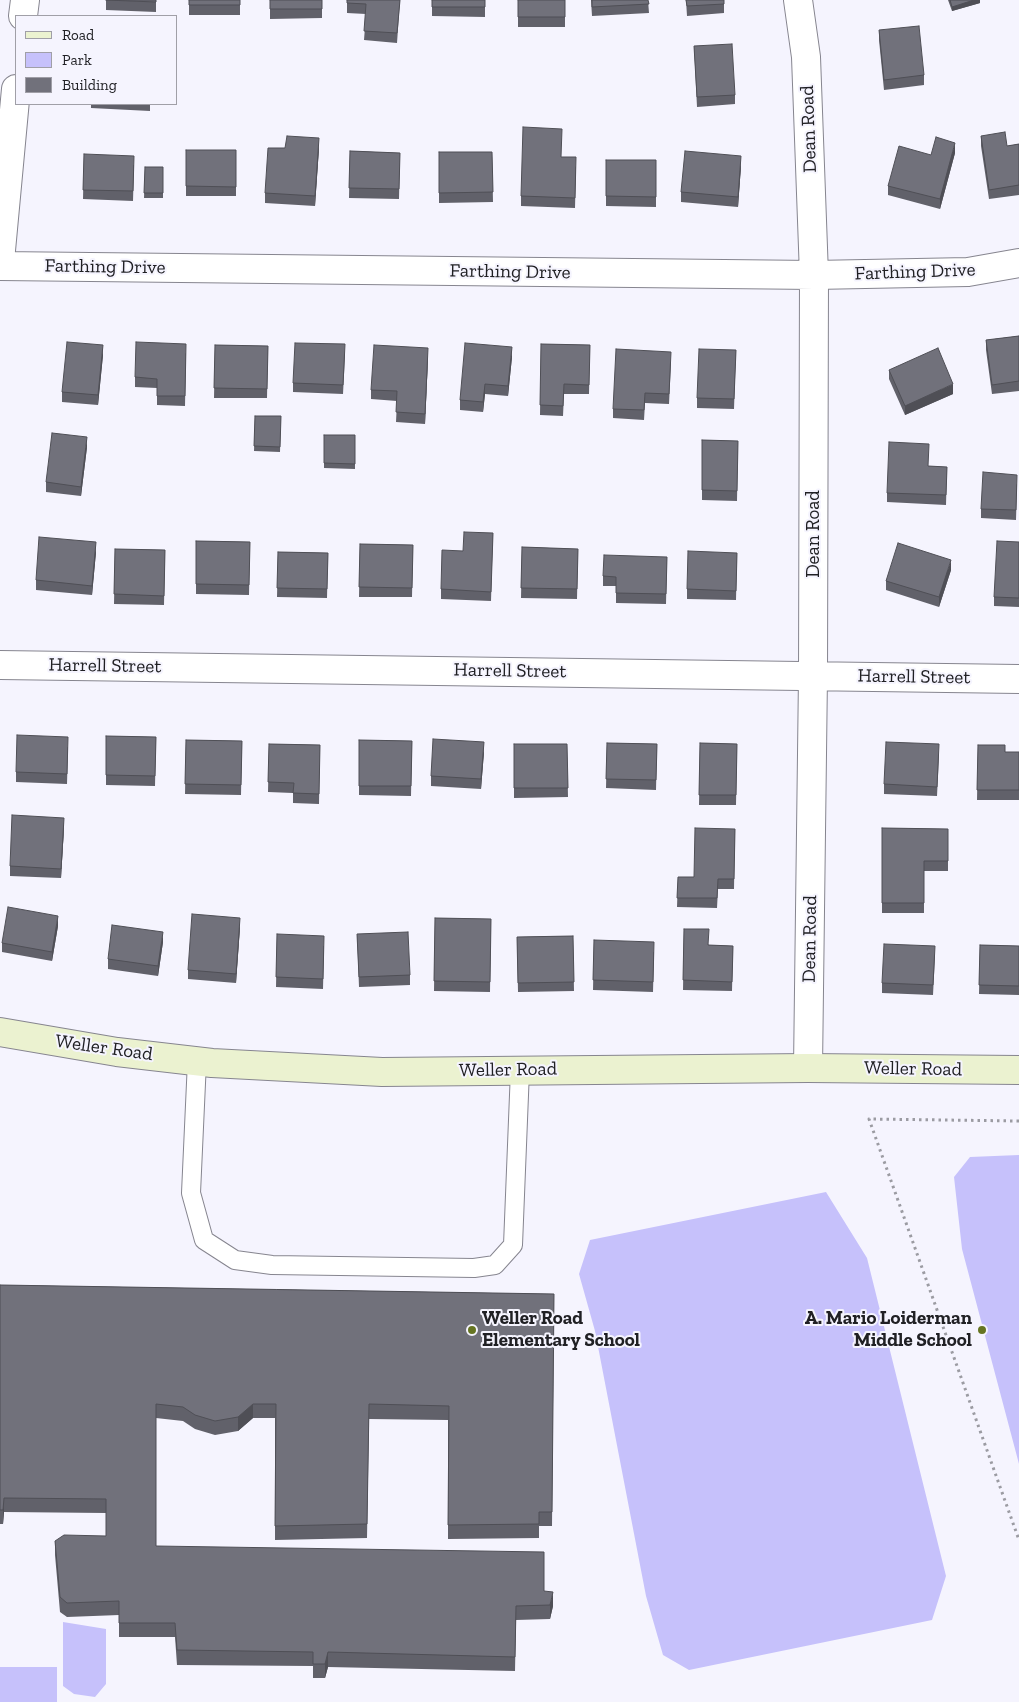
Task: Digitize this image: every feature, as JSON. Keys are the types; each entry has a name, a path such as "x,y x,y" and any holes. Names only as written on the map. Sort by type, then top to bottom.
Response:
{"street":[{"path":"23,15 25,0"},
{"name":"Dean Road","path":"798,0 806,56 814,275 813,675 808,1068"},
{"path":"0,262 15,100"},
{"name":"Farthing Drive","path":"0,266 814,275 968,272 1019,263"},
{"name":"Harrell Street","path":"0,665 1019,679"},
{"name":"Weller Road","path":"0,1032 117,1052 196,1061 382,1072 808,1068 1019,1070"}],"lane":[{"path":"196,1061 191,1193 204,1240 235,1260 272,1265 474,1268 495,1265 512,1245 520,1070"}],"path":[{"path":"1019,1121 869,1119 1019,1540"}],"green space":[{"path":"1019,1155 1019,1464 962,1249 954,1177 970,1157"},
{"path":"826,1192 867,1258 946,1576 932,1620 689,1670 663,1655 646,1596 595,1331 579,1274 590,1240"},
{"path":"63,1622 106,1629 106,1684 95,1697 74,1694 63,1686"},
{"path":"0,1667 57,1667 57,1702 0,1702"}],"building":[{"path":"106,0 156,0 156,2"},
{"path":"189,0 240,0 240,5 189,5"},
{"path":"270,0 322,0 322,9 270,9"},
{"path":"347,0 400,0 397,33 364,31 366,4 347,3"},
{"path":"432,0 485,0 485,7 432,7"},
{"path":"518,0 565,0 565,17 518,17"},
{"path":"592,0 648,0 649,4 592,7"},
{"path":"686,0 724,0 724,4 687,6"},
{"path":"950,0 974,0 952,7"},
{"path":"919,26 924,75 884,80 879,30"},
{"path":"732,44 735,95 697,97 694,46"},
{"path":"523,127 562,129 561,157 576,157 575,198 521,196"},
{"path":"1005,132 1007,146 1019,144 1019,185 989,190 981,136"},
{"path":"287,136 319,138 315,196 265,193 268,148 285,148"},
{"path":"936,137 955,143 940,199 888,186 899,146 931,155"},
{"path":"186,150 236,150 236,187 186,186"},
{"path":"350,151 400,153 399,189 349,188"},
{"path":"685,151 741,156 738,197 681,192"},
{"path":"439,152 492,152 493,192 439,193"},
{"path":"84,154 134,156 133,191 83,190"},
{"path":"606,160 656,160 656,197 606,196"},
{"path":"145,167 163,167 163,193 144,193"},
{"path":"1019,336 1019,381 992,385 986,340"},
{"path":"67,342 103,345 98,395 62,392"},
{"path":"136,342 186,344 185,396 157,396 157,379 135,377"},
{"path":"295,343 345,344 343,385 293,383"},
{"path":"465,343 512,347 508,386 485,384 483,402 460,400"},
{"path":"541,344 590,345 589,385 564,384 563,406 540,405"},
{"path":"215,345 268,346 267,389 214,388"},
{"path":"374,345 428,348 425,414 396,412 397,391 371,390"},
{"path":"938,348 953,384 905,406 889,370"},
{"path":"616,349 671,352 669,394 645,393 644,410 613,409"},
{"path":"699,349 736,350 734,399 697,398"},
{"path":"255,416 281,416 280,447 254,446"},
{"path":"52,433 87,437 81,487 46,482"},
{"path":"324,435 355,435 355,464 324,463"},
{"path":"702,440 738,441 737,491 702,490"},
{"path":"889,442 929,444 928,466 947,467 946,495 887,493"},
{"path":"983,472 1017,475 1016,510 981,509"},
{"path":"464,532 493,533 491,592 441,589 442,550 463,551"},
{"path":"39,537 96,542 92,586 36,580"},
{"path":"196,541 250,542 249,585 196,584"},
{"path":"997,541 1019,542 1019,598 994,597"},
{"path":"898,543 951,560 939,597 886,581"},
{"path":"360,544 413,545 412,588 359,587"},
{"path":"522,547 578,549 577,589 521,588"},
{"path":"115,549 165,550 164,596 114,594"},
{"path":"688,551 737,553 736,591 687,589"},
{"path":"278,552 328,553 327,589 277,588"},
{"path":"604,555 667,557 666,594 616,593 616,577 603,576"},
{"path":"17,735 68,737 67,774 16,772"},
{"path":"106,736 156,737 155,776 106,775"},
{"path":"433,739 484,742 481,779 431,776"},
{"path":"186,740 242,741 241,785 185,784"},
{"path":"359,740 412,741 411,786 359,786"},
{"path":"886,742 939,744 937,787 884,784"},
{"path":"607,743 657,744 656,780 606,779"},
{"path":"700,743 737,744 736,795 699,795"},
{"path":"269,744 320,745 319,794 293,793 294,783 268,782"},
{"path":"514,744 567,744 568,788 514,788"},
{"path":"978,745 1005,745 1005,752 1019,752 1019,790 977,790"},
{"path":"12,815 64,818 61,869 10,866"},
{"path":"695,828 735,829 734,879 718,879 717,898 677,898 678,877 694,877"},
{"path":"882,828 948,829 948,861 924,861 924,903 882,903"},
{"path":"8,907 58,916 52,952 2,943"},
{"path":"192,914 240,918 236,974 188,970"},
{"path":"435,918 491,919 490,982 434,981"},
{"path":"112,925 163,932 158,966 108,959"},
{"path":"684,929 709,929 708,945 733,946 732,982 683,980"},
{"path":"408,932 410,975 359,977 357,934"},
{"path":"277,934 324,936 323,979 276,977"},
{"path":"573,936 574,982 518,983 517,937"},
{"path":"594,940 654,942 653,982 593,980"},
{"path":"884,944 935,946 933,985 882,983"},
{"path":"980,945 1019,946 1019,986 979,985"},
{"name":"Weller Road Elementary School","path":"0,1285 554,1294 552,1512 539,1512 539,1524 448,1525 449,1406 369,1404 367,1524 275,1526 276,1404 253,1404 238,1417 215,1421 195,1415 183,1407 156,1404 156,1546 544,1552 544,1591 553,1592 550,1605 516,1606 515,1657 328,1652 325,1664 313,1664 313,1652 177,1650 175,1623 119,1623 119,1601 67,1603 60,1597 55,1541 64,1535 106,1536 106,1499 4,1498 3,1510 0,1510"}],"place":[{"name":"Weller Road Elementary School","path":"472,1330"},
{"name":"A. Mario Loiderman Middle School","path":"982,1330"}]}
